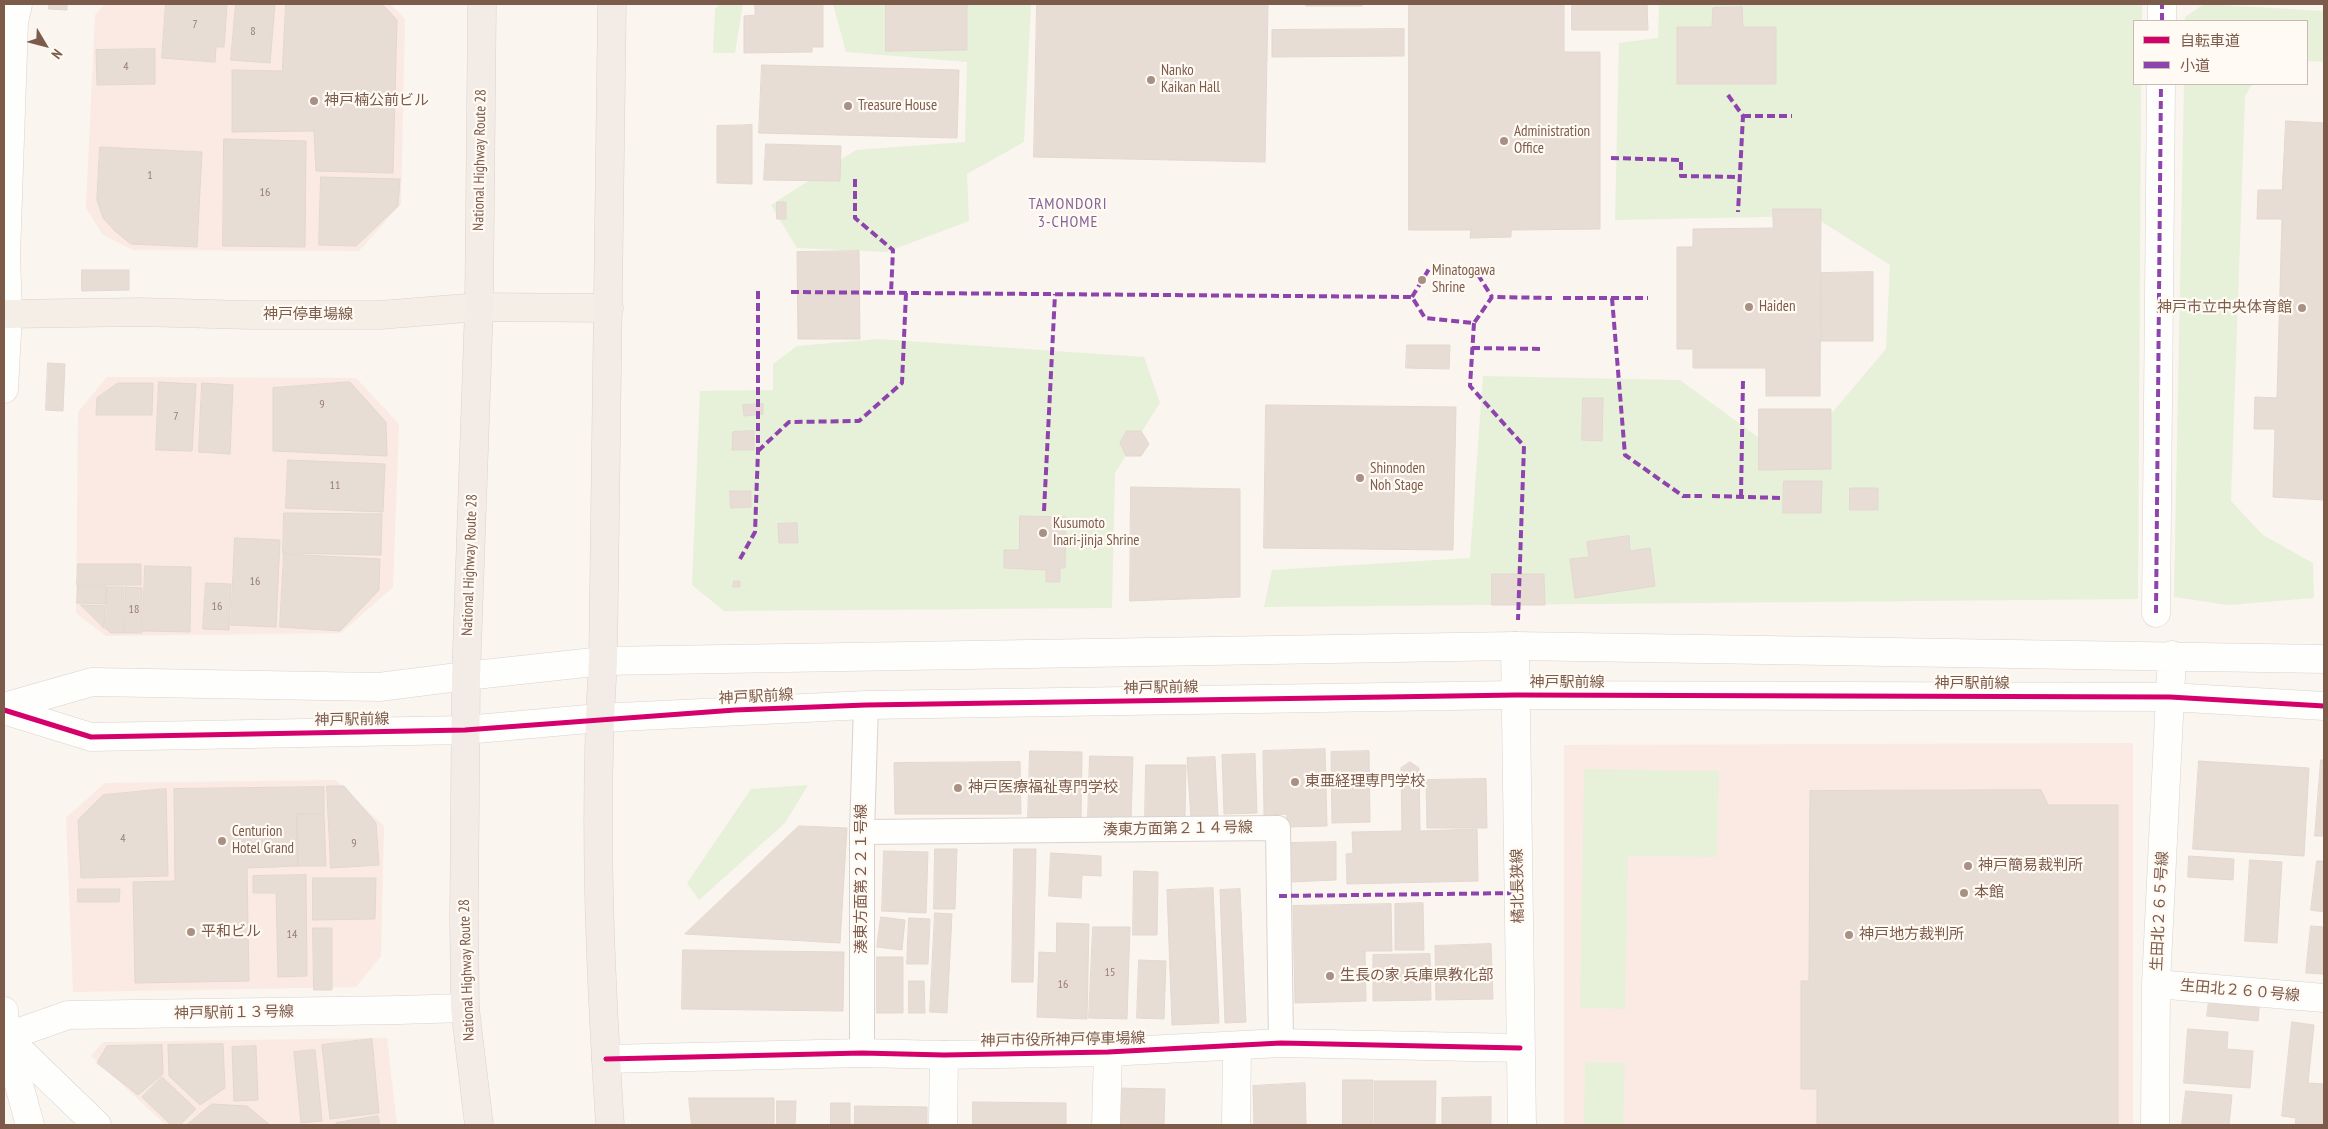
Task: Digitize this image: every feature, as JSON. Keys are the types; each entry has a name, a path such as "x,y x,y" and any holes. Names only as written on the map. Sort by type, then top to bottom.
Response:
{"highway":[{"name":"National Highway Route 28","path":"479,1125 465,1008 466,676 479,307 482,4"},
{"path":"610,1125 600,920 599,718 603,661 612,4"}],"main road":[{"name":"神戸停車場線","path":"8,314 140,312 249,315 380,315 479,307 609,308"}],"street":[{"path":"4,389 8,314 5,256 9,185 7,120 14,22 18,4"},
{"path":"2162,4 2162,20"},
{"path":"2156,613 2161,85"},
{"name":"神戸駅前線","path":"4,708 92,682 379,687 603,661 1515,646 2324,658"},
{"name":"橘北長狭線","path":"1515,646 1522,1125"},
{"name":"生田北２６５号線","path":"2155,1125 2156,984 2172,655"},
{"name":"神戸駅前線","path":"4,708 91,737 466,730 599,718 866,705 1516,695 2170,697 2324,706"},
{"name":"生田北２６０号線","path":"2156,984 2324,998"},
{"name":"神戸駅前１３号線","path":"4,1033 68,1014 465,1008"},
{"path":"4,1033 30,1125"},
{"path":"4,1033 97,1125"},
{"name":"神戸市役所神戸停車場線","path":"606,1059 862,1053 944,1055 1108,1052 1281,1043 1520,1048"},
{"path":"1236,1125 1237,1046"},
{"path":"1106,1125 1108,1052"},
{"path":"943,1125 944,1055"}],"lane":[{"name":"湊東方面第２２１号線","path":"862,1053 862,832 866,705"},
{"name":"湊東方面第２１４号線","path":"862,832 1278,828 1281,1043"}],"shaded area":[{"path":"105,4 390,4 405,19 401,204 359,251 133,250 103,235 86,208 95,15"},
{"path":"107,377 356,378 399,424 393,587 341,633 106,636 76,613 78,412"},
{"name":"神戸地方裁判所","path":"2133,743 2133,1125 1564,1125 1564,745"},
{"path":"336,780 384,826 381,956 356,987 73,992 66,818 105,783"},
{"path":"387,1038 397,1125 166,1125 91,1056 103,1042"}],"green space":[{"path":"720,4 743,4 735,53 713,53 715,9"},
{"path":"833,4 1031,4 1024,142 967,174 969,221 886,252 797,248 771,205 856,150 965,142 967,62 846,52"},
{"path":"1659,4 2142,4 2142,20 2133,20 2133,85 2141,85 2138,599 1264,607 1272,570 1470,558 1483,376 1680,380 1762,440 1808,441 1886,349 1890,265 1813,216 1615,220 1619,43 1658,38"},
{"path":"2204,4 2324,11 2324,62 2308,61 2308,20 2185,20 2185,17"},
{"path":"2184,85 2251,85 2245,96 2231,501 2263,535 2313,563 2314,598 2228,605 2174,597"},
{"path":"878,339 1144,357 1160,403 1115,473 1112,608 724,611 692,585 700,391 773,390 773,364 797,346"},
{"path":"1584,769 1719,771 1717,857 1628,856 1625,1009 1580,1008"},
{"path":"808,785 785,823 699,900 687,883 751,789"},
{"path":"1585,1062 1625,1063 1623,1125 1584,1125"}],"building":[{"path":"49,4 67,4 67,10 49,9"},
{"path":"166,4 227,4 224,47 216,47 215,62 162,58"},
{"path":"236,4 275,4 270,63 231,60"},
{"name":"神戸楠公前ビル","path":"286,4 382,4 397,20 393,173 316,171 314,131 232,132 232,70 282,71"},
{"path":"755,4 823,4 823,47 812,47 812,52 744,53 744,16 755,15"},
{"path":"886,4 967,4 967,50 886,51"},
{"name":"Nanko Kaikan Hall","path":"1037,4 1268,4 1265,162 1034,157"},
{"path":"1306,4 1362,4 1362,6 1306,6"},
{"name":"Administration Office","path":"1409,4 1564,4 1564,52 1600,52 1600,229 1511,230 1511,237 1470,238 1471,230 1409,230"},
{"path":"1572,4 1647,4 1648,30 1572,30"},
{"path":"1742,7 1743,27 1776,27 1776,84 1677,84 1677,27 1712,27 1713,8"},
{"path":"1404,29 1404,56 1272,57 1272,30"},
{"path":"155,49 155,84 97,85 96,50"},
{"path":"762,65 959,70 957,138 759,133"},
{"name":"神戸市立中央体育館","path":"2286,121 2324,123 2324,500 2273,497 2275,429 2254,429 2255,397 2277,398 2282,219 2257,219 2258,190 2282,190"},
{"path":"752,125 752,184 717,183 717,126"},
{"path":"224,139 306,141 305,247 223,246"},
{"path":"766,144 841,146 840,181 764,180"},
{"path":"100,147 202,152 197,247 131,244 115,231 103,218 97,200"},
{"path":"321,177 400,179 398,206 356,246 319,245"},
{"path":"777,202 786,202 786,219 777,219"},
{"name":"Haiden","path":"1773,209 1821,209 1820,396 1766,396 1766,368 1693,368 1693,349 1677,349 1677,247 1693,247 1693,229 1773,228"},
{"path":"859,251 860,339 798,339 797,252"},
{"path":"82,270 129,270 129,290 82,291"},
{"path":"1873,272 1873,341 1821,341 1821,273"},
{"path":"1407,345 1450,345 1449,369 1406,368"},
{"path":"48,363 65,364 63,411 46,410"},
{"path":"159,382 196,384 192,451 156,450"},
{"path":"350,382 386,422 387,456 273,451 273,388"},
{"path":"118,383 153,383 152,415 96,415 97,398"},
{"path":"202,383 233,385 230,454 199,452"},
{"path":"1583,398 1603,398 1602,441 1582,440"},
{"path":"763,404 763,414 744,416 743,405"},
{"name":"Shinnoden Noh Stage","path":"1266,405 1456,407 1453,550 1264,548"},
{"path":"1759,409 1831,409 1831,469 1759,470"},
{"path":"754,431 754,450 732,450 733,432"},
{"path":"1127,431 1141,431 1149,444 1141,456 1126,456 1120,443"},
{"path":"288,460 385,464 383,512 286,508"},
{"path":"1784,481 1822,481 1821,513 1783,513"},
{"path":"1131,487 1240,489 1240,597 1130,601"},
{"path":"1850,488 1878,488 1878,510 1850,510"},
{"path":"730,491 751,491 751,507 731,508"},
{"path":"284,513 382,514 381,555 283,553"},
{"name":"Kusumoto Inari-jinja Shrine","path":"1020,516 1066,517 1065,568 1060,568 1060,582 1046,582 1046,570 1004,568 1004,550 1019,550"},
{"path":"797,523 798,543 779,543 778,524"},
{"path":"1629,536 1630,551 1650,548 1655,586 1575,598 1570,559 1589,557 1587,542"},
{"path":"235,538 280,540 276,627 231,625"},
{"path":"284,554 380,559 379,590 340,631 280,627"},
{"path":"78,564 141,564 141,585 77,585"},
{"path":"145,566 191,567 190,632 143,631"},
{"path":"1492,574 1544,574 1545,605 1492,605"},
{"path":"734,581 740,581 740,587 733,587"},
{"path":"206,583 231,584 229,630 203,629"},
{"path":"78,586 106,586 106,604 77,603"},
{"path":"107,587 124,587 124,633 111,633 106,629"},
{"path":"126,587 142,588 142,633 125,633"},
{"path":"81,605 105,606 104,628"},
{"name":"東亜経理専門学校","path":"1325,749 1327,826 1287,827 1287,814 1264,815 1263,751"},
{"path":"1030,751 1082,752 1081,819 1028,818"},
{"path":"1369,751 1370,822 1332,823 1331,752"},
{"path":"1255,754 1257,813 1224,814 1222,755"},
{"path":"1090,756 1133,757 1131,819 1088,818"},
{"path":"1215,757 1218,816 1191,818 1187,758"},
{"path":"2321,760 2324,760 2324,836 2315,836"},
{"path":"2199,761 2309,768 2304,856 2193,849"},
{"name":"神戸医療福祉専門学校","path":"1020,762 1021,814 895,814 894,763"},
{"path":"1410,762 1419,768 1420,831 1477,829 1478,881 1347,884 1346,854 1353,853 1352,832 1402,831 1401,768"},
{"path":"1146,765 1186,765 1185,819 1145,819"},
{"path":"1486,779 1487,828 1427,828 1426,780"},
{"path":"327,786 344,786 376,823 379,865 331,868"},
{"name":"平和ビル","path":"324,787 324,814 297,814 298,866 247,868 249,981 135,983 133,882 175,881 174,789"},
{"path":"166,789 168,876 81,878 78,820 103,795"},
{"name":"本館","path":"2041,790 2048,805 2118,805 2118,1125 1817,1125 1817,1089 1801,1089 1801,981 1809,981 1810,791"},
{"path":"297,814 324,814 326,866 298,866"},
{"path":"799,826 847,828 840,943 685,934"},
{"path":"1336,842 1336,880 1290,882 1289,843"},
{"path":"935,849 957,849 955,909 934,909"},
{"path":"1014,849 1036,849 1033,982 1012,982"},
{"path":"884,851 928,852 926,913 882,911"},
{"path":"1051,853 1101,856 1101,876 1082,875 1081,898 1049,896"},
{"path":"2189,856 2234,859 2233,880 2188,877"},
{"path":"2250,860 2282,862 2277,943 2245,941"},
{"path":"2317,861 2324,861 2324,912 2311,910"},
{"path":"1134,871 1158,872 1157,935 1133,935"},
{"path":"306,875 307,976 278,977 276,893 253,893 253,876"},
{"path":"313,878 376,878 375,919 313,920"},
{"path":"1213,888 1219,1023 1172,1025 1167,890"},
{"path":"78,889 120,889 119,902 78,902"},
{"path":"1240,889 1246,1022 1225,1023 1220,890"},
{"path":"1423,903 1424,950 1395,950 1395,904"},
{"name":"生長の家 兵庫県教化部","path":"1391,904 1392,951 1365,951 1366,1001 1295,1003 1293,906"},
{"path":"935,913 952,914 947,1013 930,1012"},
{"path":"881,917 905,920 902,950 877,947"},
{"path":"909,918 930,919 928,964 907,964"},
{"path":"1057,923 1089,924 1087,1019 1037,1017 1039,952 1056,953"},
{"path":"2311,926 2324,927 2324,974 2306,973"},
{"path":"1093,927 1130,927 1127,1019 1089,1018"},
{"path":"313,928 332,928 332,990 314,990"},
{"path":"1491,944 1493,999 1436,1000 1435,946"},
{"path":"683,950 844,952 843,1011 682,1009"},
{"path":"1430,954 1431,1000 1373,1001 1373,955"},
{"path":"877,957 903,957 903,1013 877,1013"},
{"path":"1139,960 1166,961 1164,1019 1137,1018"},
{"path":"909,981 924,981 925,1013 909,1013"},
{"path":"2210,994 2260,998 2258,1021 2207,1016"},
{"path":"2292,1022 2314,1025 2308,1083 2324,1084 2324,1125 2295,1125 2296,1118 2282,1116"},
{"path":"2188,1029 2228,1032 2227,1049 2253,1051 2250,1088 2184,1083"},
{"path":"372,1039 379,1113 330,1119 322,1045"},
{"path":"223,1044 225,1088 200,1105 169,1076 168,1045"},
{"path":"162,1045 163,1074 138,1095 97,1063 107,1046"},
{"path":"256,1046 258,1100 234,1101 232,1047"},
{"path":"315,1050 322,1121 301,1123 294,1052"},
{"path":"162,1077 196,1109 180,1125 171,1125 142,1097"},
{"path":"1343,1080 1373,1080 1373,1125 1343,1125"},
{"path":"1375,1081 1436,1081 1435,1125 1375,1125"},
{"path":"1305,1083 1306,1125 1254,1125 1253,1086"},
{"path":"1116,1088 1165,1089 1164,1125 1115,1125"},
{"path":"2186,1091 2232,1095 2229,1125 2182,1125"},
{"path":"1491,1097 1491,1125 1442,1125 1442,1098"},
{"path":"689,1098 774,1098 774,1125 692,1125"},
{"path":"777,1101 796,1101 795,1125 777,1125"},
{"path":"973,1102 1066,1103 1066,1125 973,1125"},
{"path":"831,1103 850,1103 850,1125 831,1125"},
{"path":"212,1104 247,1106 270,1125 187,1125"},
{"path":"855,1106 927,1107 927,1125 855,1125"},
{"path":"378,1116 380,1125 336,1125 336,1123"}],"marked path":[{"path":"2162,4 2162,20"},
{"path":"2156,613 2161,85"},
{"path":"1728,95 1743,116 1738,212"},
{"path":"1743,116 1792,116"},
{"path":"1611,158 1681,160 1681,176 1739,177"},
{"path":"855,179 855,218 893,250 891,293"},
{"path":"1412,297 1429,269 1475,270 1492,297"},
{"path":"740,559 755,532 758,451 758,291"},
{"path":"791,292 1412,297 1425,318 1474,323 1492,297 1552,298"},
{"path":"758,451 789,422 859,421 902,383 906,293"},
{"path":"1044,511 1055,294"},
{"path":"1563,298 1648,298"},
{"path":"1612,298 1625,455 1683,496 1702,496"},
{"path":"1474,323 1470,386 1524,446 1518,620"},
{"path":"1472,348 1543,349"},
{"path":"1741,497 1743,379"},
{"path":"1712,496 1781,498"},
{"path":"1279,896 1519,893"}],"cycle path":[{"path":"4,710 91,737 465,730 735,710 866,705 1516,695 2170,697 2324,706"},
{"path":"606,1059 862,1053 944,1055 1108,1052 1281,1043 1520,1048"}],"place":[{"name":"Nanko Kaikan Hall","path":"1151,80"},
{"name":"神戸楠公前ビル","path":"314,101"},
{"name":"Treasure House","path":"848,106"},
{"name":"Administration Office","path":"1504,141"},
{"name":"Minatogawa Shrine","path":"1422,280"},
{"name":"Haiden","path":"1749,307"},
{"name":"神戸市立中央体育館","path":"2302,308"},
{"name":"Shinnoden Noh Stage","path":"1360,478"},
{"name":"Kusumoto Inari-jinja Shrine","path":"1043,533"},
{"name":"東亜経理専門学校","path":"1295,782"},
{"name":"神戸医療福祉専門学校","path":"958,788"},
{"name":"Centurion Hotel Grand","path":"222,841"},
{"name":"神戸簡易裁判所","path":"1968,866"},
{"name":"本館","path":"1964,893"},
{"name":"平和ビル","path":"191,932"},
{"name":"神戸地方裁判所","path":"1849,935"},
{"name":"生長の家 兵庫県教化部","path":"1330,976"}],"district":[{"name":"TAMONDORI 3-CHOME","path":"1068,213"}]}
